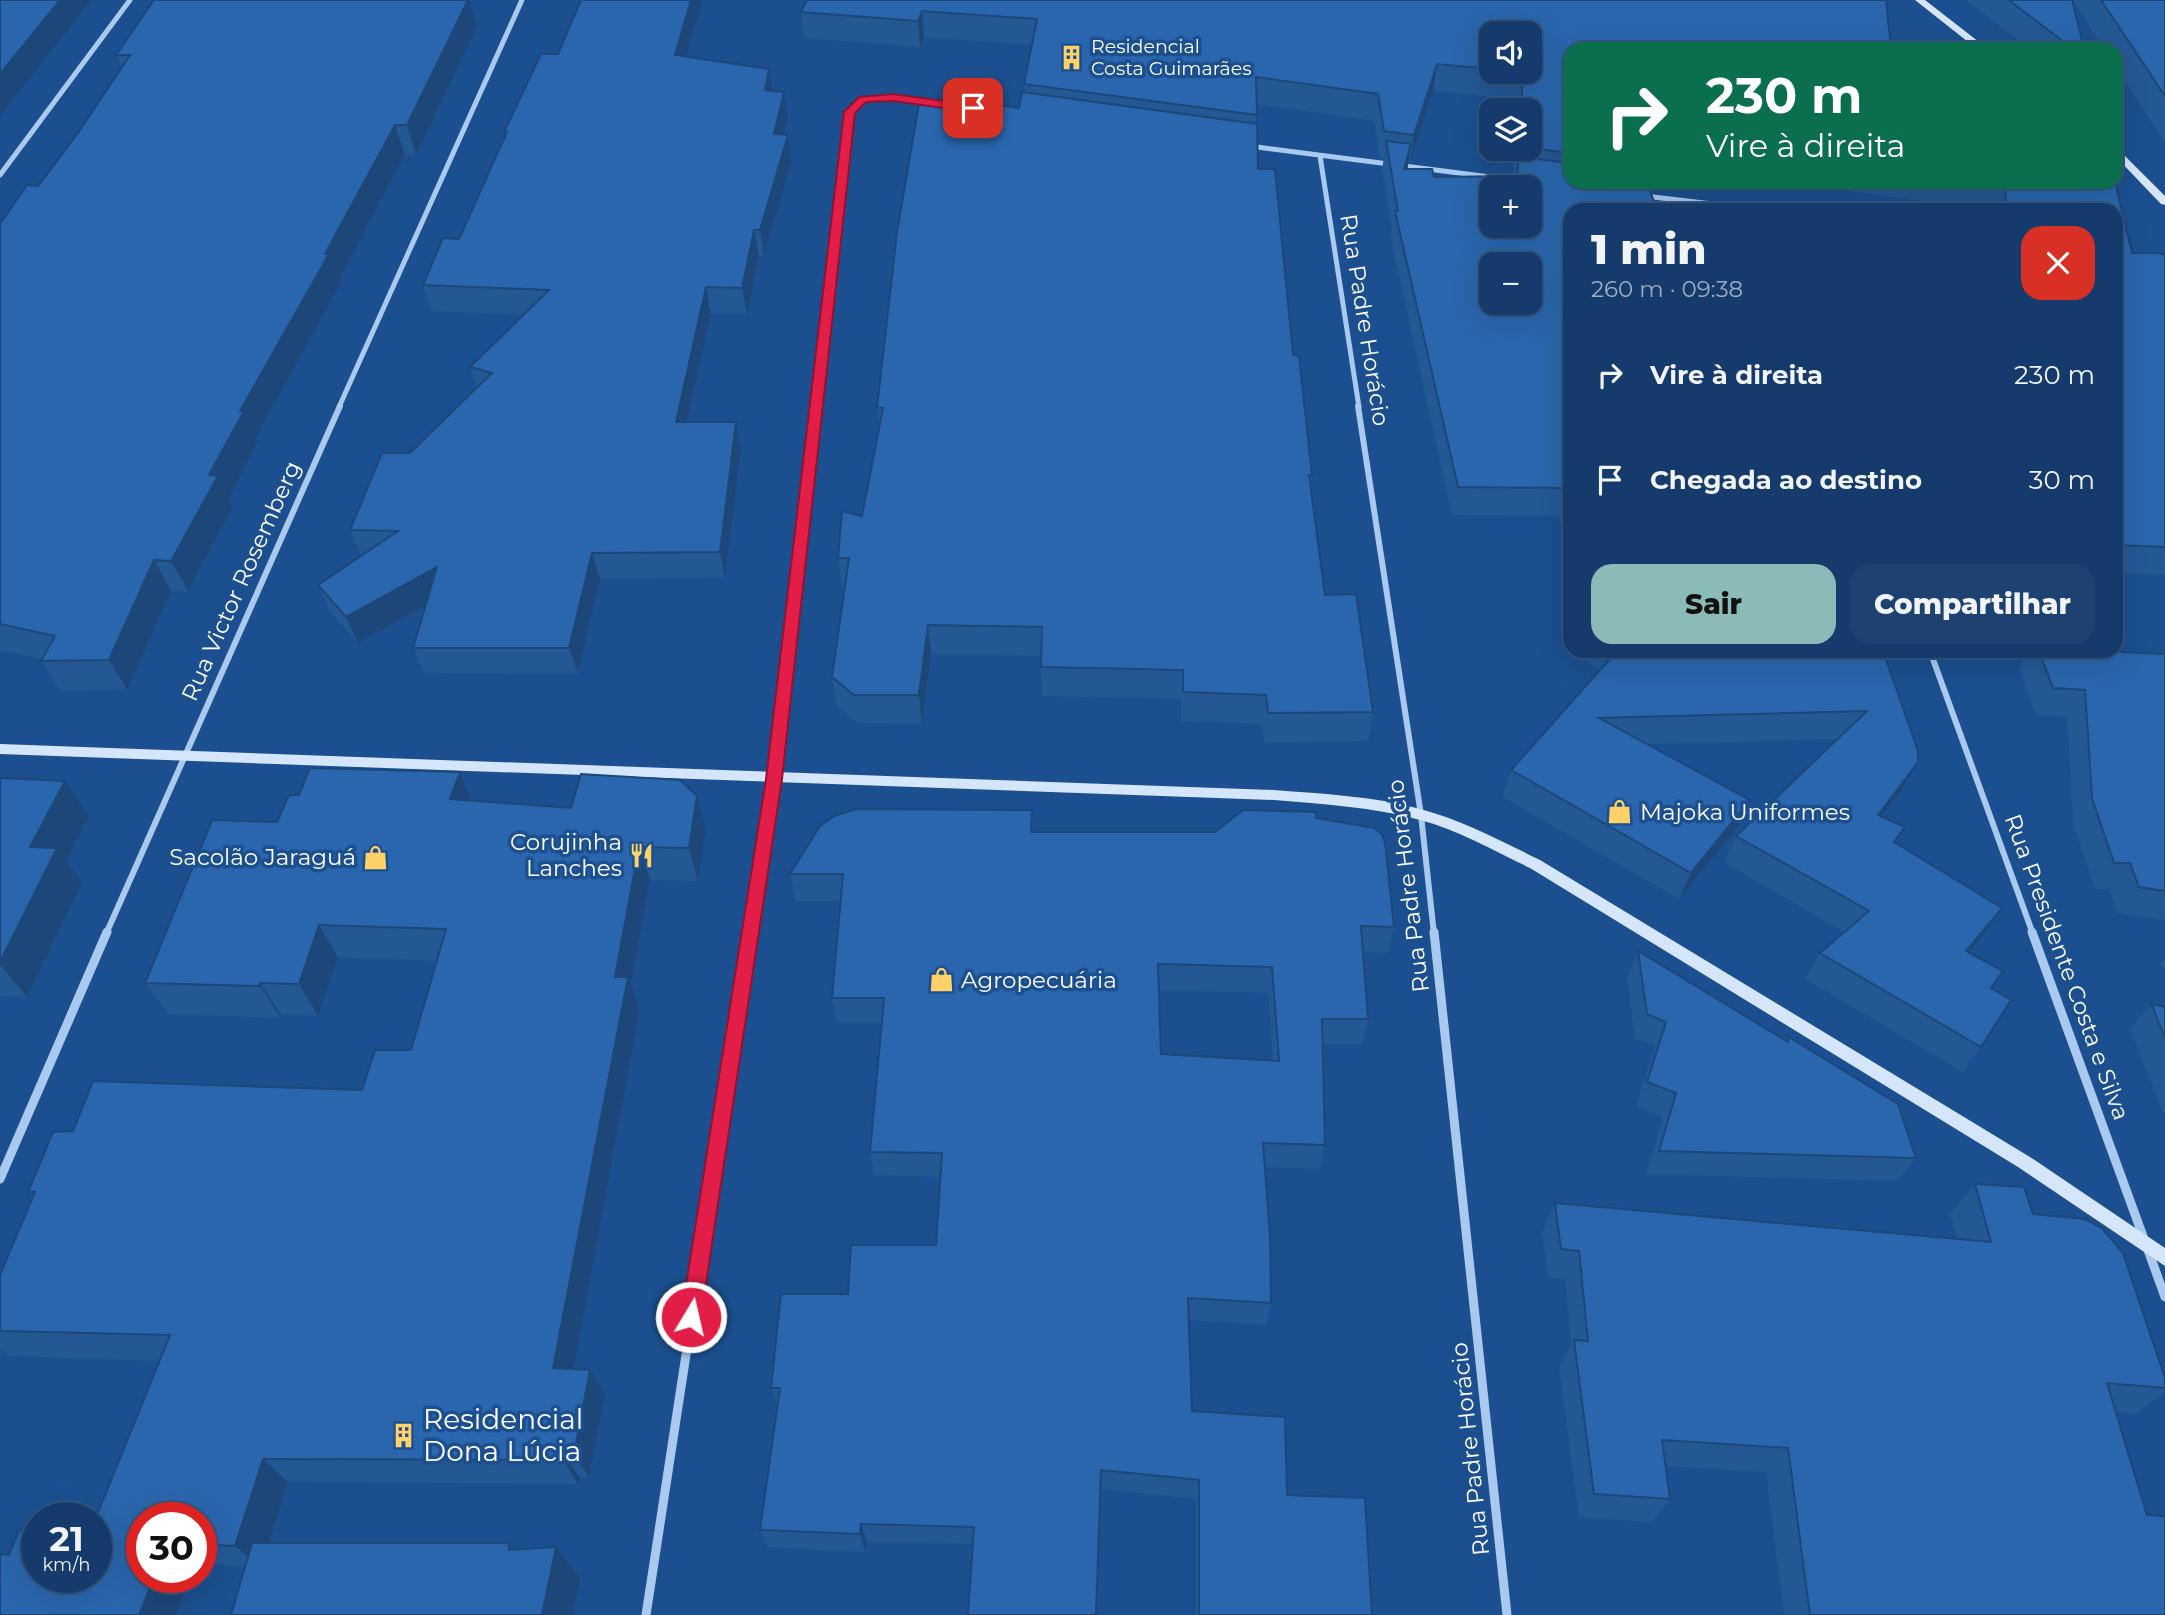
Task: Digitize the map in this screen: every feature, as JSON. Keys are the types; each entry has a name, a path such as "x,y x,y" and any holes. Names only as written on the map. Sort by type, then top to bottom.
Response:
{"main road":[{"path":"1919,0 1974,42"},
{"path":"2123,159 2165,202"},
{"path":"0,749 1274,795 1354,802 1421,815 1494,844 1535,864 2024,1162 2165,1258"}],"street":[{"path":"0,175 130,0"},
{"name":"Rua Victor Rosemberg","path":"0,1179 183,755 522,0"},
{"path":"646,1615 774,779 849,112 863,99 893,98 962,107"},
{"path":"1238,145 1479,175"},
{"name":"Rua Padre Horácio","path":"1320,156 1421,815 1507,1615"},
{"path":"1638,195 1705,203"},
{"name":"Rua Presidente Costa e Silva","path":"1933,658 2165,1297"}],"building":[{"path":"0,0 60,0 0,74"},
{"path":"154,0 468,0 407,125 395,125 325,254 329,254 240,411 244,411 209,475 218,476 171,561 154,560 109,660 41,661 55,636 0,624 0,224 27,185 38,186 78,133 130,55 116,55"},
{"path":"581,0 691,0 675,55 769,69 765,90 784,92 774,134 788,135 760,230 754,230 742,288 706,287 676,422 736,422 720,552 592,553 569,648 413,648 437,567 346,617 318,585 398,531 350,530 382,453 410,453 492,373 470,367 549,290 423,285 443,238 459,239 507,132 504,132 541,54 558,54"},
{"path":"807,0 1886,0 1890,42 1563,42 1563,152 1542,150 1542,98 1522,98 1522,84 1542,84 1542,21 1479,21 1479,68 1437,64 1414,135 1384,131 1378,94 1256,77 1257,115 1024,84 1037,19 922,11 918,21 801,12"},
{"path":"2009,0 2072,0 2082,42 2064,42"},
{"path":"2101,0 2165,0 2165,96"},
{"path":"1022,92 1257,124 1258,169 1275,169 1293,355 1299,356 1312,475 1309,475 1325,595 1356,594 1373,712 1268,713 1266,695 1183,692 1183,670 1041,667 1042,627 928,625 919,695 854,695 832,677 849,558 838,558 842,511 862,516 883,408 877,408 897,232 919,104 952,105 953,99 1019,108"},
{"path":"1386,141 1411,144 1404,169 1432,169 1434,177 1479,176 1479,238 1542,238 1542,175 1517,175 1519,161 1563,162 1563,189 1650,189 1654,203 1563,203 1563,488 1458,487 1395,211 1398,211"},
{"path":"2006,189 2117,189 2120,203 2005,203"},
{"path":"2123,215 2132,253 2165,255 2165,547 2123,545"},
{"path":"2123,652 2165,654 2165,891 2139,887 2130,863 2114,863 2092,798 2085,690 2053,688 2042,658 2123,658"},
{"path":"1611,658 1885,658 1918,751 1918,762 1878,815 1905,827 1894,842 2002,908 1966,951 2003,971 1991,988 2011,1000 1981,1047 1820,953 1869,911 1736,836 1867,711 1599,718 1750,800 1691,873 1511,770"},
{"path":"310,768 460,772 450,799 571,808 581,774 680,780 697,796 689,848 639,847 615,977 628,977 553,1368 590,1370 574,1454 564,1454 563,1460 263,1459 235,1546 217,1545 217,1502 126,1502 126,1593 148,1593 139,1615 0,1615 0,1554 9,1555 19,1530 21,1593 112,1593 112,1502 102,1502 170,1335 0,1331 0,1275 35,1192 28,1192 53,1132 73,1131 93,1081 362,1090 375,1050 411,1050 446,929 319,925 299,984 260,983 260,986 145,983 212,820 277,822 289,795 299,795"},
{"path":"0,778 65,781 30,847 57,848 0,962"},
{"path":"856,809 1032,810 1031,832 1215,832 1243,810 1316,812 1316,818 1374,828 1382,834 1394,927 1361,926 1368,1019 1322,1019 1325,1145 1263,1143 1270,1235 1271,1303 1188,1298 1192,1411 1285,1417 1287,1495 1365,1498 1372,1615 1199,1615 1199,1480 1101,1470 1096,1615 968,1615 974,1527 861,1524 860,1534 760,1530 780,1388 771,1388 781,1294 848,1294 851,1245 936,1245 942,1153 870,1152 884,998 832,998 843,874 790,874 820,826 834,816","holes":["1158,964 1272,967 1279,1061 1161,1054"]},
{"path":"1638,951 1788,1042 1787,1036 1898,1104 1916,1158 1659,1151 1676,1093 1647,1082 1666,1022 1647,1014"},
{"path":"2151,1004 2165,1007 2165,1037"},
{"path":"1975,1184 2024,1187 2033,1214 2085,1219 2102,1228 2123,1253 2165,1378 2165,1388 2107,1383 2147,1515 2165,1516 2165,1615 1810,1615 1788,1448 1662,1440 1670,1499 1594,1494 1574,1340 1588,1341 1579,1251 1561,1249 1555,1203 1991,1242"},
{"path":"252,1543 509,1543 509,1550 556,1547 542,1615 231,1615"}],"place":[{"name":"Residencial Costa Guimarães","path":"1071,57"},
{"name":"Majoka Uniformes","path":"1620,812"},
{"name":"Corujinha Lanches","path":"642,855"},
{"name":"Sacolão Jaraguá","path":"376,857"},
{"name":"Agropecuária","path":"941,980"},
{"name":"Residencial Dona Lúcia","path":"403,1435"}],"route":[{"path":"691,1317 774,779 849,112 863,99 893,98 973,108"}]}
